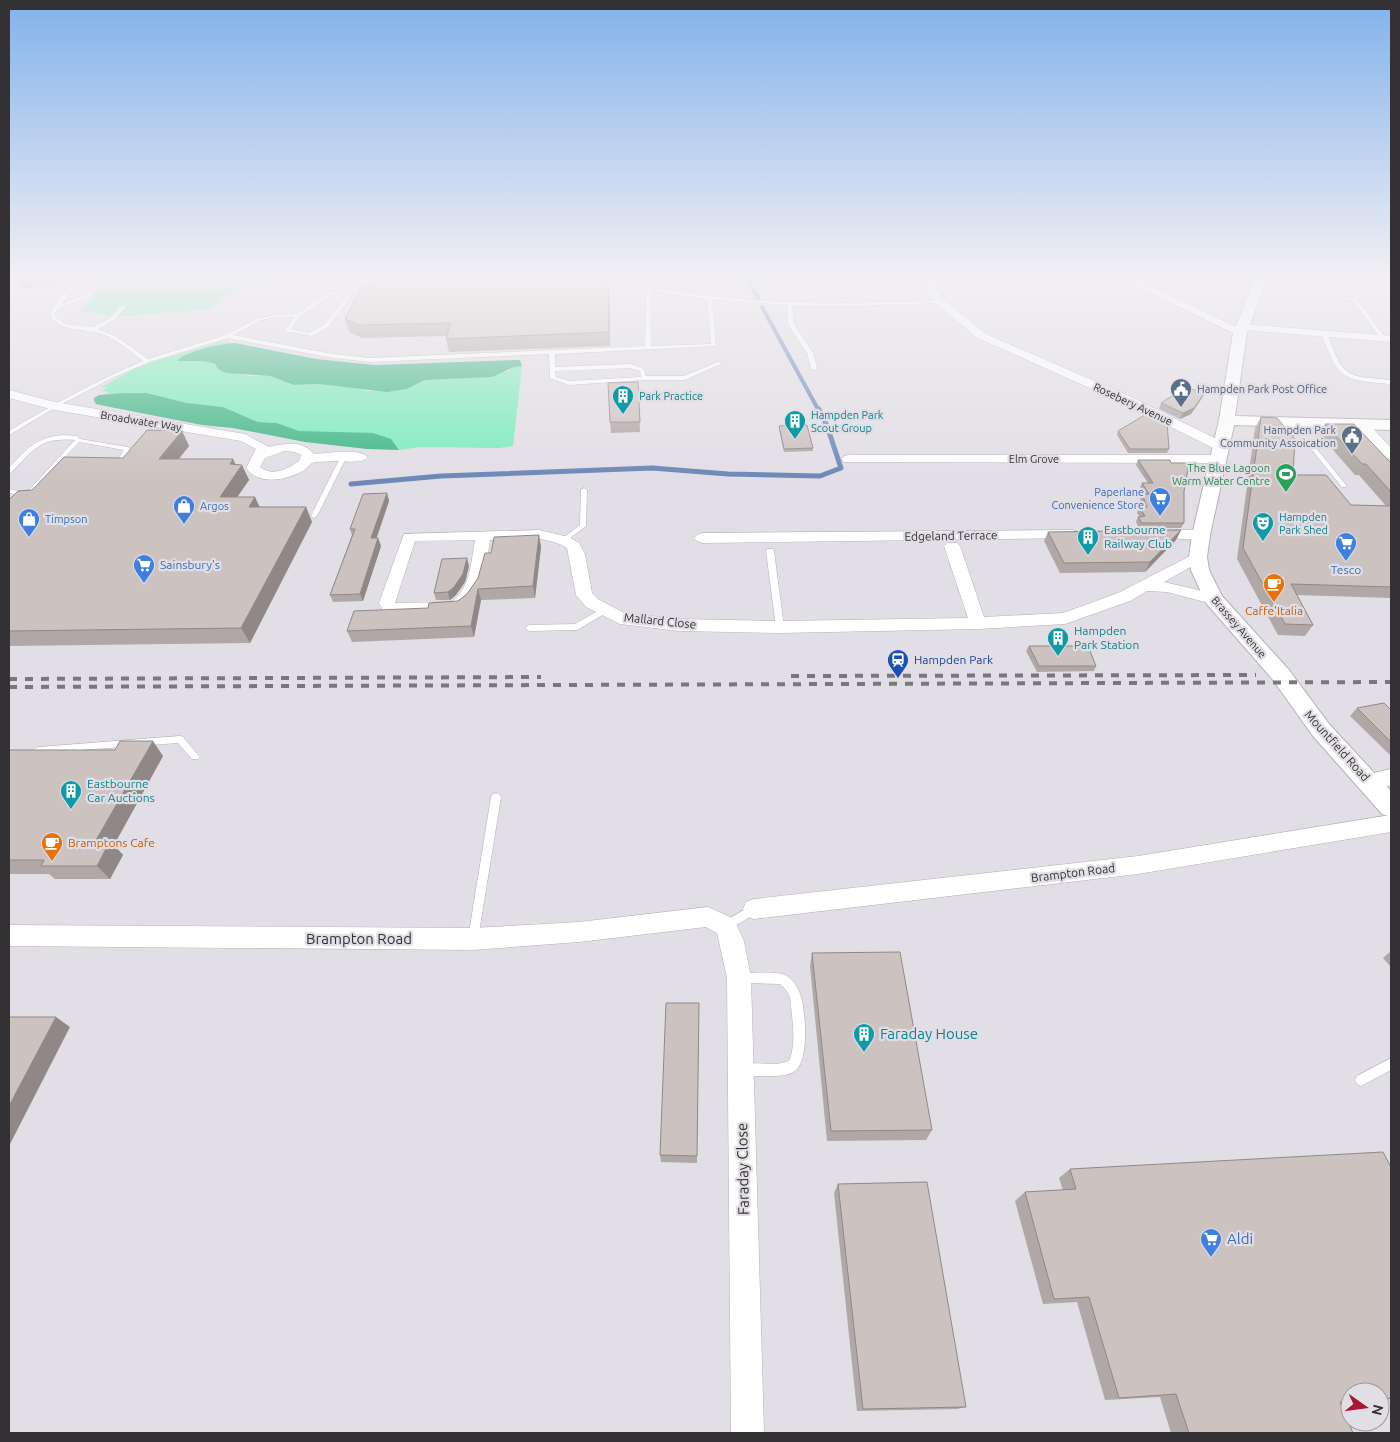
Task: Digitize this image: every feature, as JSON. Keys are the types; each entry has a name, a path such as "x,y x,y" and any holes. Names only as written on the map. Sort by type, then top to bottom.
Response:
{"street":[{"name":"Rosebery Avenue","path":"996,342 1127,400 1220,453"},
{"name":"Brassey Avenue","path":"1239,342 1227,420 1201,535 1198,557 1204,584 1212,598 1286,682"},
{"name":"Broadwater Way","path":"9,394 54,406 244,438 264,448 261,455"},
{"path":"1227,420 1391,426"},
{"path":"1361,424 1391,455"},
{"path":"308,459 305,451 293,447 276,449 261,455 256,460 253,468 256,472 268,475 294,471 308,459 344,456 361,457"},
{"name":"Elm Grove","path":"849,459 1220,453"},
{"path":"483,536 470,595 462,604 454,607 390,608 387,604 409,537 539,534 564,540"},
{"name":"Edgeland Terrace","path":"702,538 1086,534"},
{"path":"1135,534 1201,535"},
{"name":"Mallard Close","path":"564,540 574,546 577,554 584,595 603,610 620,618 680,626 780,627 978,623 1065,618 1124,598 1198,557"},
{"path":"952,546 978,623"},
{"path":"1146,586 1167,587 1212,598"},
{"name":"Mountfield Road","path":"1286,682 1321,730 1380,779 1391,808"},
{"name":"Brampton Road","path":"754,909 1138,865 1391,824"},
{"name":"Brampton Road","path":"9,936 473,939 717,922"},
{"name":"Faraday Close","path":"717,922 732,941 739,978 748,1433"}],"lane":[{"path":"121,342 147,361"},
{"path":"9,433 54,406 147,361 208,342"},
{"path":"261,342 333,356 370,360 714,345 714,342"},
{"path":"648,342 648,347"},
{"path":"803,342 810,353 814,368"},
{"path":"1327,342 1334,360 1343,374 1350,377 1391,382"},
{"path":"552,353 553,378 569,383 644,378 685,378 720,363"},
{"path":"553,369 631,366 642,370 644,378"},
{"path":"1292,422 1344,486"},
{"path":"10,470 41,440 57,436 128,448 121,459"},
{"path":"9,491 15,491 22,498 32,490 78,440"},
{"path":"314,516 344,456"},
{"path":"564,540 583,526 584,490"},
{"path":"770,551 780,627"},
{"path":"529,628 577,627 603,610"},
{"path":"28,750 180,739 194,757"},
{"path":"473,939 496,797"},
{"path":"717,922 754,909"},
{"path":"739,978 780,979 786,981 795,995 799,1048 798,1057 793,1065 786,1070 741,1069"},
{"path":"1360,1080 1391,1064"}],"green space":[{"path":"219,342 235,343 222,344 180,361 202,361 249,376 270,376 294,385 319,384 353,387 368,391 407,389 425,380 465,378 509,371 514,367 522,366 513,446 499,448 420,447 399,450 398,447 299,431 277,423 258,422 222,407 187,403 147,393 106,395 109,392 102,391 107,388 102,387 132,370 152,362"},
{"path":"235,343 316,359 375,365 520,360 522,366 514,367 492,377 425,380 407,389 387,392 319,384 294,385 270,376 226,373 218,369 215,364 202,361 177,361 196,351"},
{"path":"147,393 187,403 223,407 258,422 277,423 299,431 373,433 391,439 399,450 367,449 305,442 233,428 202,425 96,404 94,401 94,398 99,395"}],"building":[{"path":"638,382 640,422 610,422 608,383"},
{"path":"1184,388 1205,392 1194,408 1183,413 1161,403"},
{"path":"1148,413 1167,422 1169,449 1130,449 1118,431"},
{"path":"1261,417 1277,418 1295,439 1293,475 1326,475 1351,505 1391,506 1391,587 1291,584 1313,625 1285,624 1243,548"},
{"path":"1325,424 1354,424 1391,463 1391,492 1366,464 1362,464"},
{"name":"Hampden Park Scout Group","path":"807,425 813,448 784,449 779,426"},
{"name":"Sainsbury's","path":"147,430 182,431 159,459 233,459 230,464 242,465 220,497 255,497 249,507 306,507 241,628 9,631 9,500 18,491 32,490 64,457 123,458"},
{"path":"1138,460 1170,460 1171,463 1189,463 1184,491 1184,523 1142,523 1138,517 1145,516 1139,507 1147,507 1142,494 1149,494 1142,483 1153,483"},
{"path":"387,493 371,538 378,538 360,594 330,595 355,529 350,529 363,494"},
{"path":"1181,530 1150,562 1064,563 1048,532"},
{"path":"539,535 533,586 478,589 471,626 347,631 354,611 428,608 429,603 458,601 467,594 478,578 485,553 491,553 494,537"},
{"path":"467,558 463,574 454,587 448,592 434,593 442,559"},
{"path":"1029,646 1088,646 1096,666 1039,666"},
{"path":"1384,703 1391,710 1391,742 1357,708"},
{"name":"Eastbourne Car Auctions","path":"120,741 153,741 95,842 110,841 97,866 41,866 44,860 9,860 9,750 115,750"},
{"name":"Faraday House","path":"900,952 932,1130 831,1131 812,953"},
{"path":"666,1003 699,1003 697,1156 660,1155"},
{"path":"9,1017 56,1017 9,1106"},
{"name":"Aldi","path":"1383,1152 1391,1167 1391,1398 1390,1382 1340,1382 1340,1432 1353,1433 1189,1433 1176,1394 1119,1398 1089,1297 1054,1299 1025,1192 1076,1189 1070,1169"},
{"path":"927,1182 966,1407 863,1409 838,1184"}],"waterway":[{"path":"781,342 819,411"},
{"path":"351,484 441,476 652,468 728,474 820,476 841,468 827,426 819,409"}],"railway":[{"path":"791,676 1256,675"},
{"path":"9,679 541,677"},
{"path":"9,687 1391,682"}],"place":[{"name":"Hampden Park Post Office","path":"1181,408"},
{"name":"Park Practice","path":"623,415"},
{"name":"Hampden Park Scout Group","path":"795,440"},
{"name":"Hampden Park Community Assoication","path":"1352,455"},
{"name":"The Blue Lagoon Warm Water Centre","path":"1286,493"},
{"name":"Paperlane Convenience Store","path":"1160,517"},
{"name":"Argos","path":"184,525"},
{"name":"Timpson","path":"29,538"},
{"name":"Hampden Park Shed","path":"1263,542"},
{"name":"Eastbourne Railway Club","path":"1088,556"},
{"name":"Tesco","path":"1346,562"},
{"name":"Sainsbury's","path":"144,584"},
{"name":"Caffe'Italia","path":"1274,603"},
{"name":"Hampden Park Station","path":"1058,657"},
{"name":"Hampden Park","path":"898,679"},
{"name":"Eastbourne Car Auctions","path":"71,810"},
{"name":"Bramptons Cafe","path":"52,862"},
{"name":"Faraday House","path":"864,1053"},
{"name":"Aldi","path":"1211,1258"}]}
